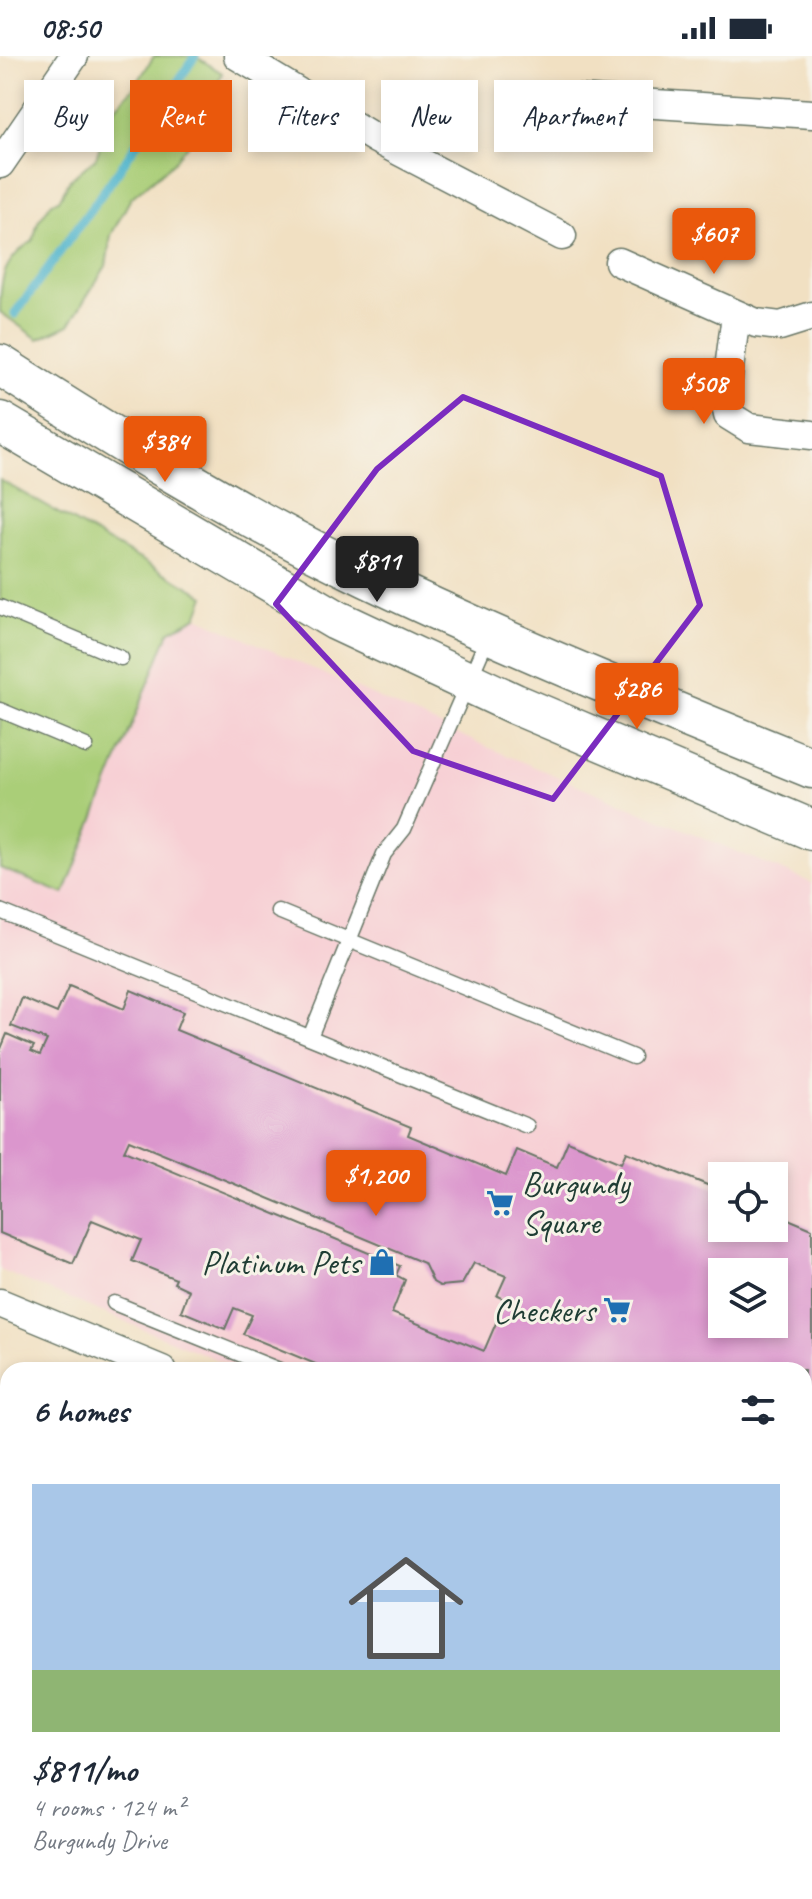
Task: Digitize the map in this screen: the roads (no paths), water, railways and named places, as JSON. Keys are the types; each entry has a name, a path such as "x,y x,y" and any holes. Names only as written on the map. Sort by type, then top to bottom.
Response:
{"main road":[{"path":"0,365 190,481 365,576 536,655 812,768"},
{"path":"0,422 336,620 468,683 812,830"}],"street":[{"path":"0,164 74,56"},
{"path":"238,56 376,139 562,236"},
{"path":"653,104 812,114"},
{"path":"619,262 736,315 768,326 793,325 812,316"},
{"path":"736,315 725,400 728,415 749,428 812,435"},
{"path":"0,1303 143,1362"}],"lane":[{"path":"0,607 121,658"},
{"path":"310,1037 384,854 404,829 491,632"},
{"path":"0,710 86,746"},
{"path":"0,911 527,1126"},
{"path":"278,911 633,1057"},
{"path":"114,1303 259,1362"}],"waterway":[{"path":"15,314 119,170 195,56"}],"place":[{"name":"Burgundy Square","path":"500,1203"},
{"name":"Platinum Pets","path":"382,1262"},
{"name":"Checkers","path":"617,1310"}]}
